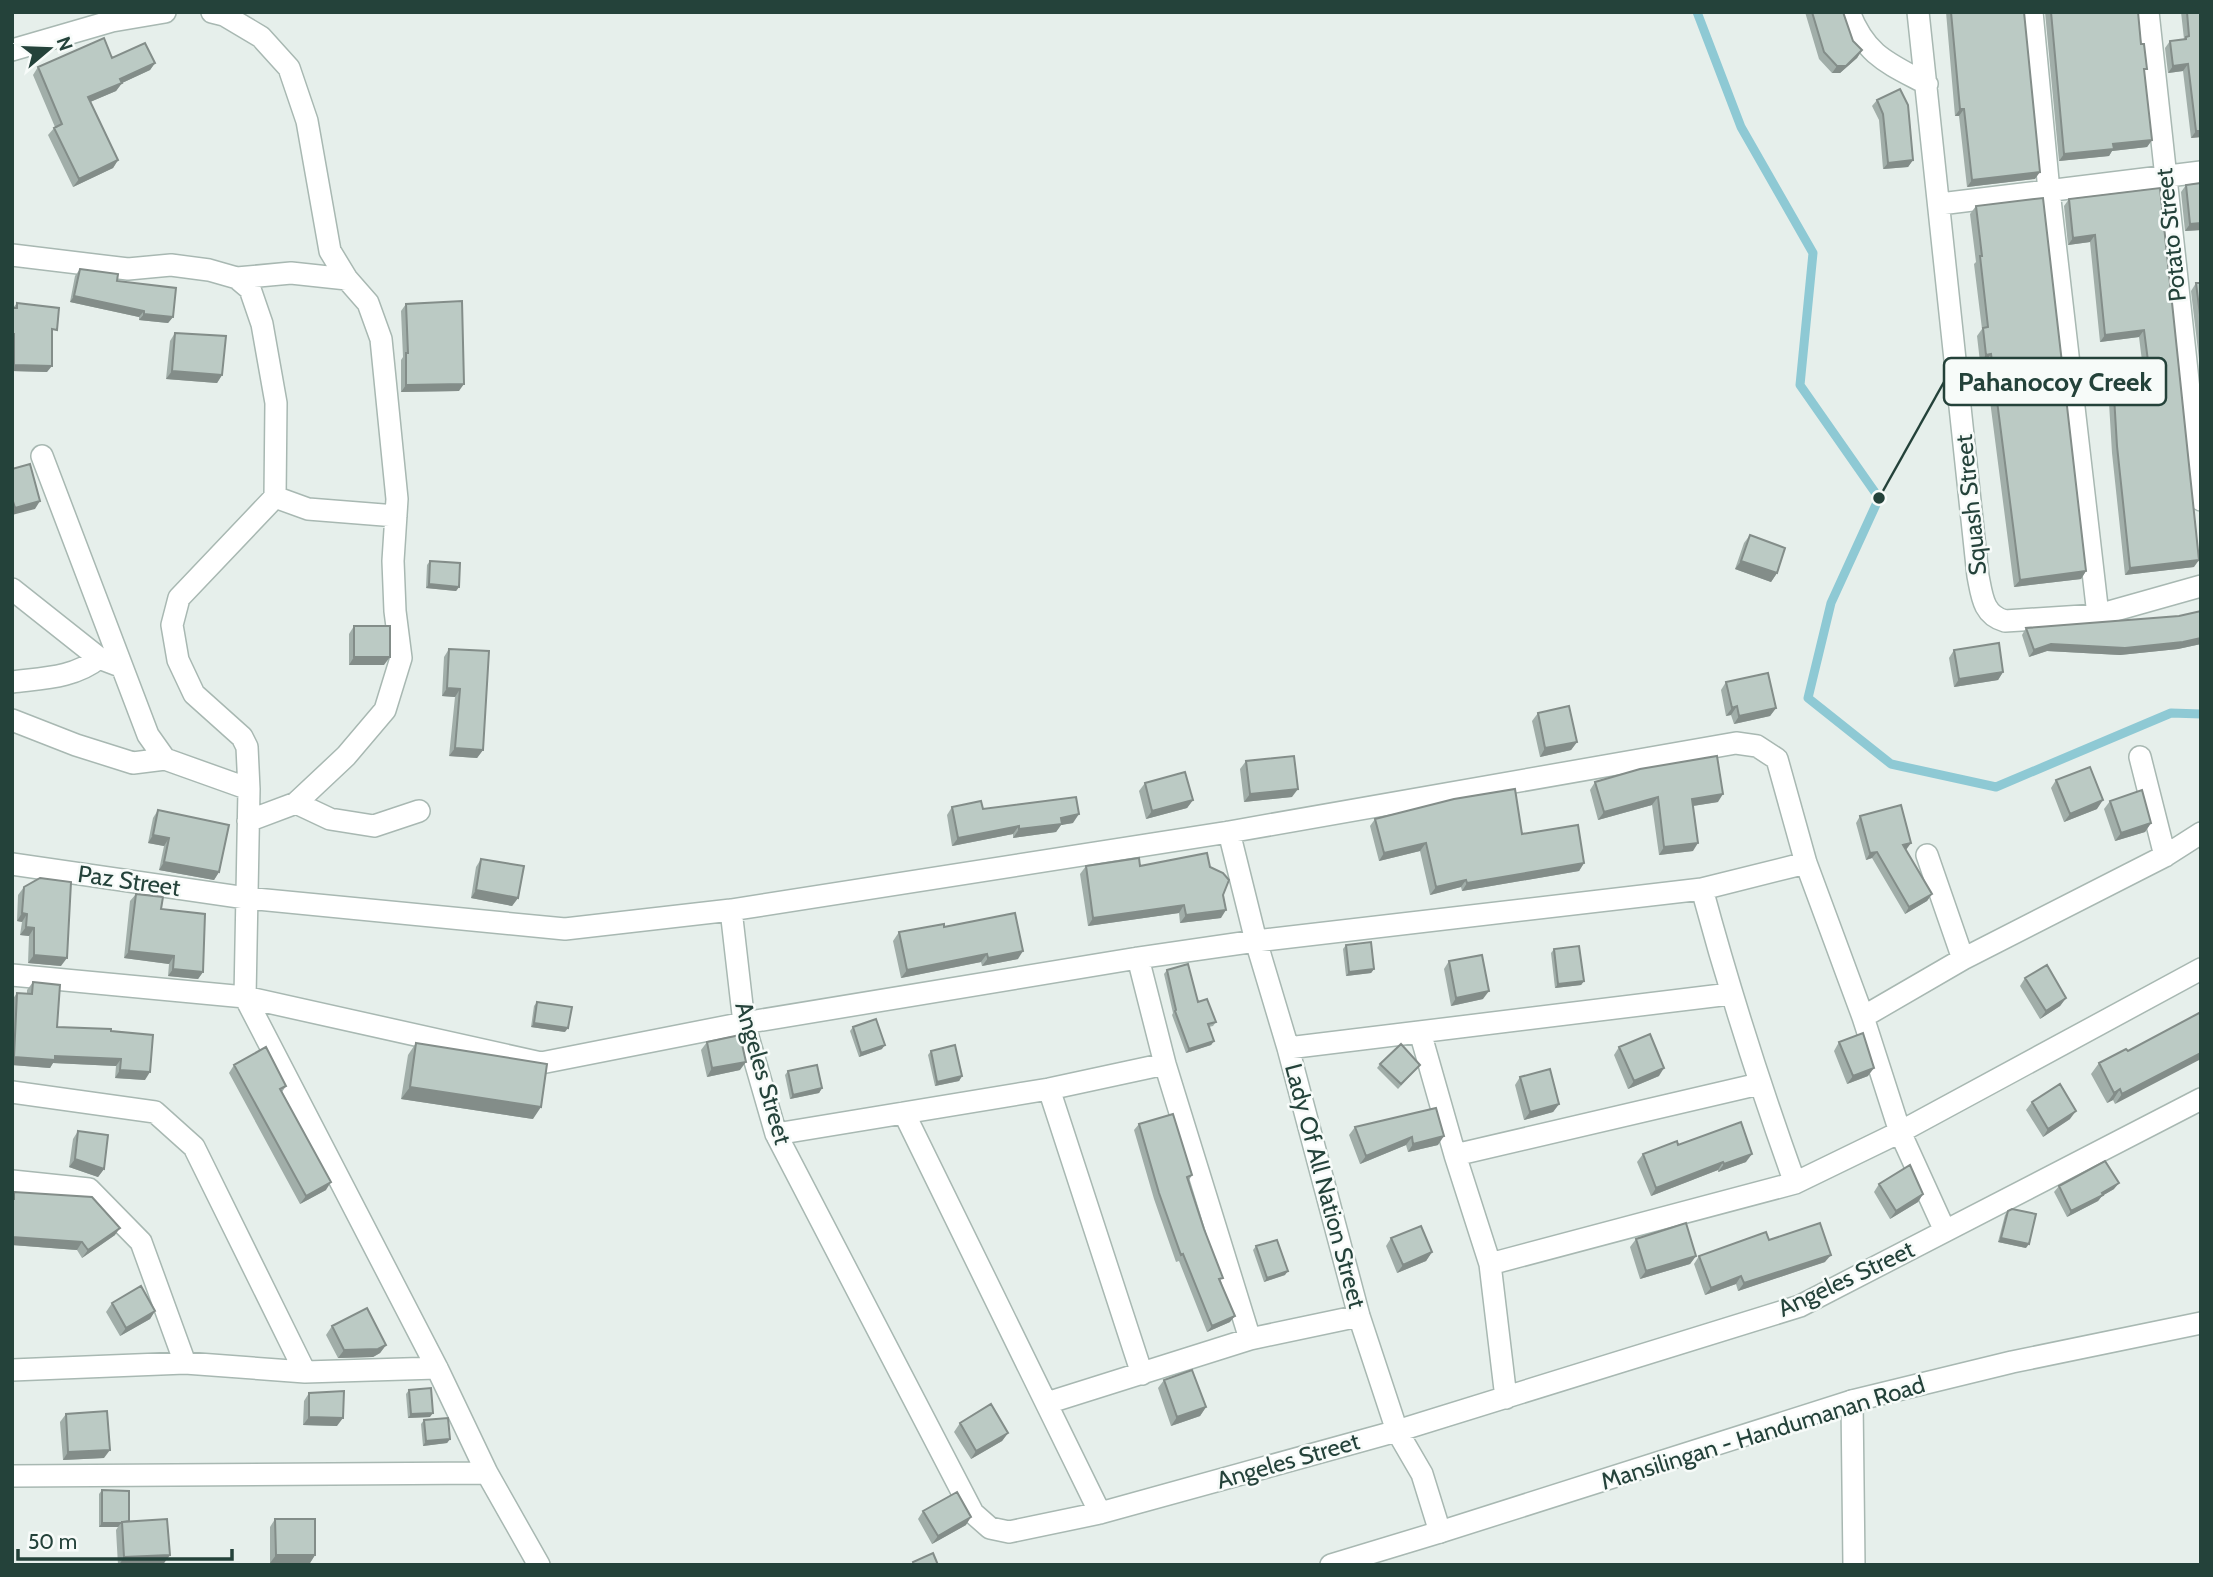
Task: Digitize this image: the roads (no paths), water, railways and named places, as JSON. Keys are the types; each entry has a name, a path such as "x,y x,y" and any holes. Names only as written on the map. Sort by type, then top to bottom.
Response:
{"street":[{"path":"12,50 112,21 164,12"},
{"path":"212,12 224,15 261,37 289,68 307,121 330,251 347,279 368,303 381,339 397,499 393,561 401,659 385,710 346,756 296,803 248,821"},
{"path":"1849,12 1858,34 1878,57 1927,84"},
{"name":"Squash Street","path":"1918,12 1978,576 1986,608 1995,618 2005,621 2098,615 2201,586"},
{"path":"2032,12 2049,191 2098,615"},
{"name":"Potato Street","path":"2148,12 2201,500"},
{"path":"1940,204 2201,172"},
{"path":"12,255 128,270 171,265 209,270 237,278 291,273 347,279"},
{"path":"237,278 250,289 262,324 276,403 275,497 179,598 172,625 178,660 194,694 242,737 247,747 249,789 245,997 437,1368 487,1473 539,1565"},
{"path":"42,456 148,735 165,759"},
{"path":"275,497 308,509 396,516"},
{"path":"12,589 99,659 120,666"},
{"path":"12,682 67,676 99,659"},
{"path":"12,720 76,746 133,763 165,759 249,789"},
{"name":"Paz Street","path":"12,864 246,898 565,929 731,910 1228,832 1736,743 1757,746 1777,758 1806,863"},
{"path":"2140,757 2165,856"},
{"path":"296,803 330,819 374,825 419,811"},
{"name":"Lady Of All Nation Street","path":"1228,832 1359,1316 1397,1431 1422,1474 1440,1532"},
{"path":"1863,1017 1963,959 2165,856 2201,833"},
{"path":"1927,855 1963,959"},
{"path":"12,975 245,997 541,1063 744,1023 1138,958 1256,941 1702,889 1806,863 1863,1017 1900,1132 1945,1231"},
{"path":"1702,889 1730,994 1795,1184"},
{"name":"Angeles Street","path":"731,910 744,1023 776,1134 973,1513 990,1528 1009,1532 1100,1513 1397,1431 1800,1306 2201,1099"},
{"path":"1138,958 1165,1064 1250,1339"},
{"path":"1490,1264 1795,1184 1900,1132 2201,969"},
{"path":"1288,1048 1730,994"},
{"path":"1420,1032 1490,1264 1506,1398"},
{"path":"776,1134 1049,1089 1165,1064"},
{"path":"1455,1155 1759,1084"},
{"path":"1049,1089 1142,1374"},
{"path":"12,1092 155,1112 194,1147 304,1372"},
{"path":"904,1113 1100,1513"},
{"path":"12,1181 89,1189 141,1242 185,1363"},
{"path":"1047,1403 1250,1339 1359,1316"},
{"name":"Mansilingan - Handumanan Road","path":"1331,1565 1852,1401 2012,1362 2201,1323"},
{"path":"12,1370 185,1363 304,1372 437,1368"},
{"path":"1852,1401 1854,1565"},
{"path":"12,1476 487,1473"}],"waterway":[{"path":"1697,12 1741,127 1813,253 1800,385 1879,498 1831,603 1808,698 1891,764 1996,787 2171,713 2201,714"}],"place":[{"name":"Pahanocoy Creek","path":"1879,498"}]}
